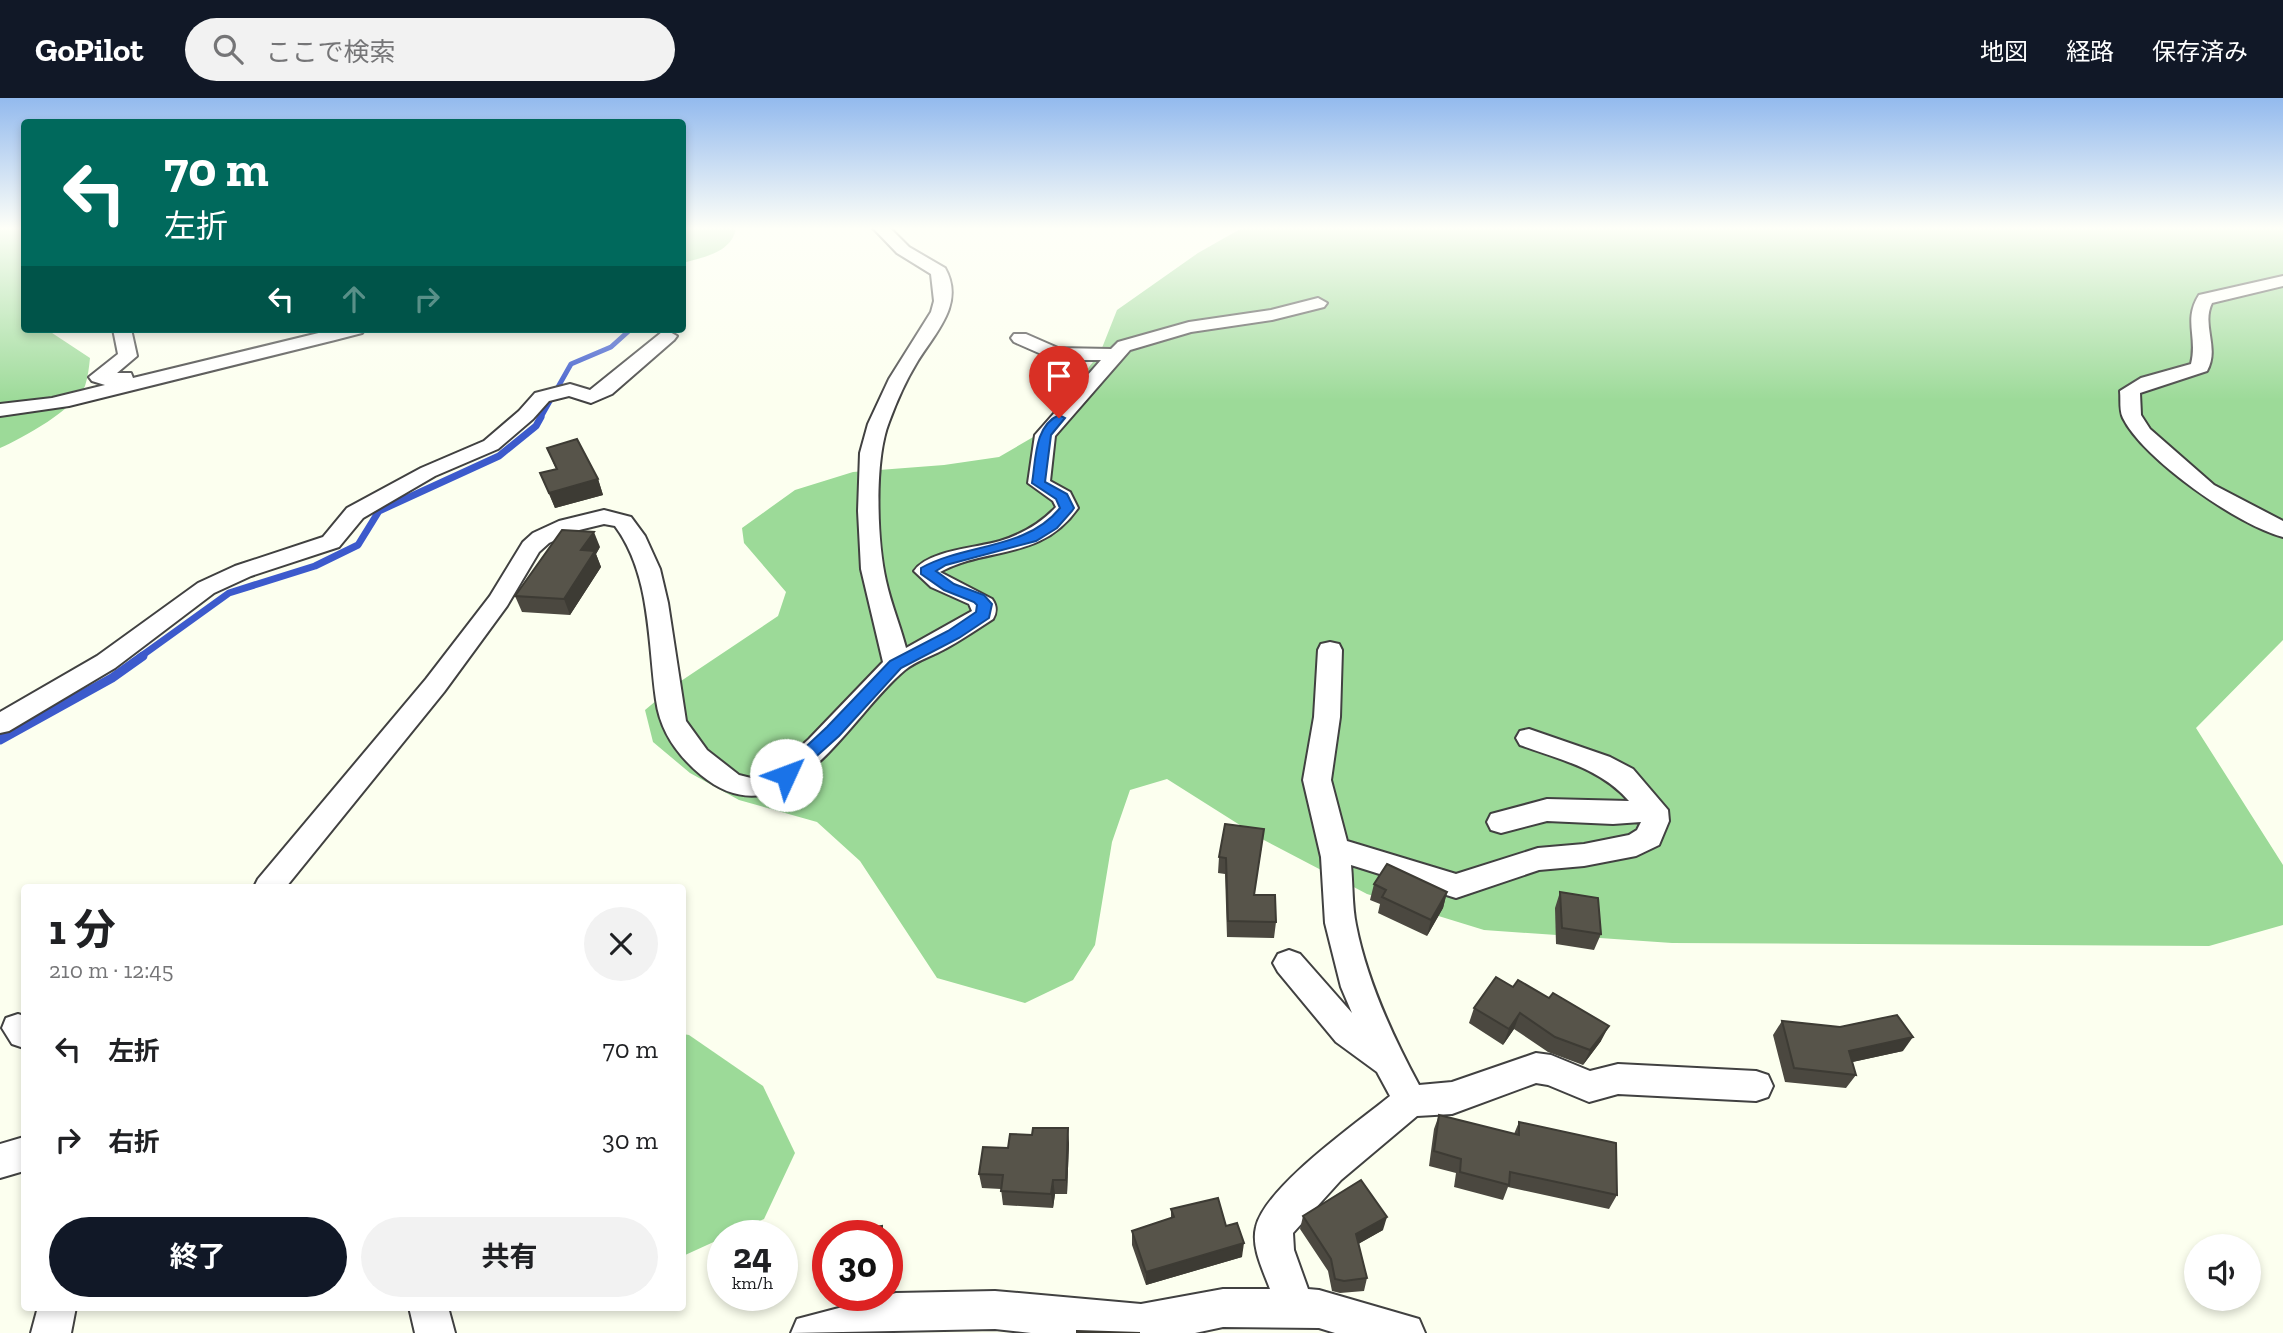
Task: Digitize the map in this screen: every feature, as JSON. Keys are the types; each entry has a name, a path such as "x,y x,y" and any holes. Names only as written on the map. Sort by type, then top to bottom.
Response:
{"street":[{"path":"896,664 892,636 873,580 870,494 872,442 907,363 929,336 942,314 944,299 942,286"},
{"path":"2263,286 2205,299 2198,313 2204,349 2200,367 2185,373 2148,380 2130,391 2132,415 2142,433 2206,491 2283,530"},
{"path":"272,884 329,818 438,681 512,581 521,560 536,541 576,523 608,516 626,524 642,553 658,605 673,722 692,752 734,785 755,788 786,775 833,732 896,664 954,634 984,614 984,604 979,599 949,587 926,571 941,562 1031,538 1053,526 1067,508 1062,497 1039,483 1045,435 1124,346 1189,327 1272,315 1318,303"},
{"path":"123,333 128,356 99,377 108,380 157,372 162,377"},
{"path":"0,410 61,402 204,369 341,333"},
{"path":"0,724 106,662 206,588 243,571 331,542 355,513 428,472 491,444 526,415 542,397 570,390 591,397 605,390 668,336"},
{"path":"1020,338 1055,354 1116,355"},
{"path":"1330,650 1327,717 1317,780 1335,849 1340,923 1357,988 1389,1062 1410,1101"},
{"path":"1335,849 1456,886 1538,859 1584,855 1636,845 1649,837 1655,821 1654,810 1623,776 1600,764 1529,738"},
{"path":"1501,822 1547,810 1613,813 1654,810"},
{"path":"1289,963 1348,1032 1389,1062"},
{"path":"1296,1309 1275,1250 1274,1228 1292,1204 1328,1168 1410,1101 1452,1098 1536,1068 1551,1070 1589,1087 1618,1079 1756,1086"},
{"path":"0,1161 21,1155"},
{"path":"811,1333 896,1312 995,1310 1141,1324 1223,1308 1319,1309 1405,1333"},
{"path":"51,1333 56,1311"},
{"path":"429,1311 435,1333"}],"green space":[{"path":"0,286 21,286 21,333 52,333 90,358 88,376 79,395 60,413 0,448"},
{"path":"1152,286 2283,286 2283,640 2196,728 2283,865 2283,925 2209,946 1672,943 1484,930 1367,894 1262,839 1167,779 1130,790 1112,842 1095,945 1073,980 1025,1003 937,978 860,861 817,822 739,800 690,773 653,742 645,710 675,685 778,616 786,592 744,543 742,528 795,490 853,472 944,465 999,457 1035,436 1100,353 1117,310"},
{"path":"686,1034 763,1086 795,1153 764,1219 707,1220 707,1245 686,1255"}],"building":[{"path":"577,439 598,479 549,493 540,473 557,469 547,448"},
{"path":"562,530 594,532 581,550 595,551 564,599 515,596"},
{"path":"1225,824 1264,829 1254,895 1275,895 1276,922 1228,921 1226,858 1219,857"},
{"path":"1387,864 1447,892 1431,920 1382,897 1386,890 1374,884"},
{"path":"1560,892 1598,898 1601,934 1562,928"},
{"path":"1496,977 1513,987 1518,980 1549,998 1553,993 1609,1026 1590,1050 1555,1037 1520,1013 1509,1029 1474,1008"},
{"path":"1897,1015 1913,1037 1849,1051 1856,1075 1794,1068 1782,1021 1840,1027"},
{"path":"1439,1115 1519,1135 1519,1122 1616,1143 1617,1195 1510,1172 1509,1185 1460,1172 1461,1159 1434,1151"},
{"path":"1033,1128 1068,1128 1066,1180 1053,1180 1051,1194 1001,1191 1003,1175 979,1174 983,1147 1008,1148 1010,1134 1032,1135"},
{"path":"1361,1180 1387,1217 1356,1234 1367,1278 1344,1281 1335,1279 1331,1259 1303,1216"},
{"path":"1218,1198 1226,1226 1237,1223 1244,1243 1146,1272 1132,1231 1174,1217 1171,1209"},
{"path":"1077,1331 1140,1333 1077,1333"}],"waterway":[{"path":"540,419 571,364 611,347 627,333"},
{"path":"140,657 229,593 315,566 358,545 379,511 499,456 536,426 541,417"},
{"path":"0,740 112,678 143,656"}],"route":[{"path":"786,775 833,732 896,664 954,634 984,614 984,604 979,599 949,587 932,578 926,571 941,562 1031,538 1053,526 1067,508 1062,497 1039,483 1045,435 1059,418"}]}
